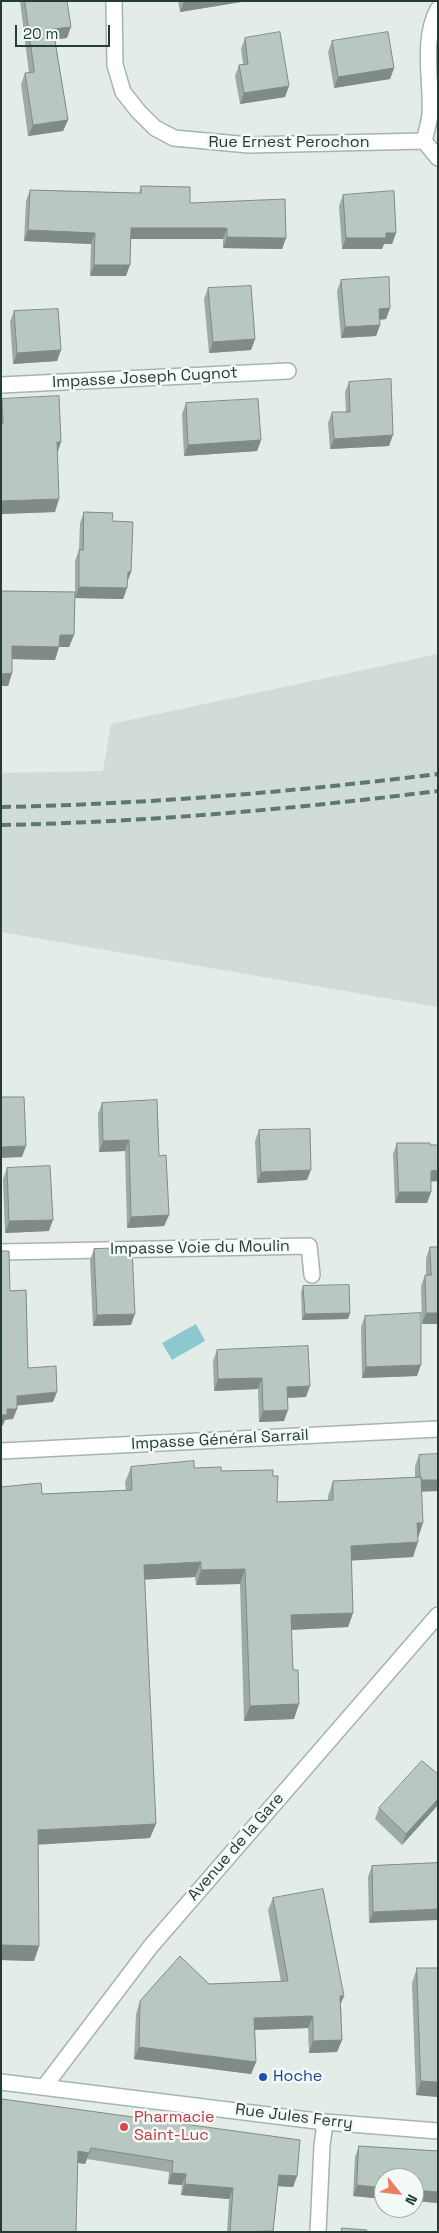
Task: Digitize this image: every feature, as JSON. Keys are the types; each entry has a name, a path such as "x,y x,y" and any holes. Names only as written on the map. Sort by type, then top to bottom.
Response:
{"street":[{"name":"Rue Ernest Perochon","path":"114,1 116,66 122,92 155,128 174,138 249,145 424,141"},
{"path":"438,9 433,18 428,50 431,84 430,117 424,141 438,158"},
{"name":"Impasse Joseph Cugnot","path":"1,385 288,371"},
{"name":"Impasse Voie du Moulin","path":"1,1252 309,1246 312,1275"},
{"name":"Impasse Général Sarrail","path":"1,1451 438,1429"},
{"name":"Avenue de la Gare","path":"44,2087 151,1946 438,1615"},
{"name":"Rue Jules Ferry","path":"1,2082 325,2122 438,2131"},
{"path":"318,2232 325,2122"}],"shaded area":[{"path":"438,654 438,1007 1,932 1,773 103,771 111,724"}],"water":[{"path":"196,1324 205,1341 172,1360 162,1343"}],"building":[{"path":"25,1 67,1 71,27 53,29 68,120 33,125 25,73 34,72"},
{"path":"280,32 289,86 244,93 239,65 248,64 245,38"},
{"path":"388,32 394,68 338,77 332,41"},
{"path":"141,186 190,187 190,203 285,199 286,238 227,237 227,228 131,228 130,265 94,265 95,233 28,230 30,190 141,193"},
{"path":"394,191 396,233 386,233 386,238 346,238 343,195"},
{"path":"389,277 390,308 379,309 380,325 345,327 341,280"},
{"path":"251,286 255,339 213,342 208,288"},
{"path":"58,309 61,350 17,353 14,311"},
{"path":"391,379 393,435 334,439 332,412 350,412 349,382"},
{"path":"59,396 61,442 57,442 59,499 1,501 2,399"},
{"path":"258,399 261,440 188,445 186,403"},
{"path":"84,512 113,513 112,521 133,522 131,572 128,572 127,588 79,587 79,550 83,550"},
{"path":"1,591 75,592 74,635 60,635 59,647 12,646 12,673 1,674"},
{"path":"1,1097 24,1097 26,1146 1,1147"},
{"path":"157,1100 159,1156 166,1155 169,1215 131,1217 129,1140 103,1141 102,1103"},
{"path":"310,1129 311,1170 261,1172 259,1130"},
{"path":"397,1143 430,1143 430,1145 438,1145 438,1170 431,1171 431,1192 399,1192"},
{"path":"50,1166 53,1220 9,1221 7,1168"},
{"path":"430,1247 438,1247 438,1313 426,1313 425,1275 431,1275"},
{"path":"132,1248 135,1314 97,1315 94,1249"},
{"path":"1,1251 9,1251 10,1291 26,1290 28,1368 56,1366 57,1392 17,1396 17,1409 7,1409 7,1415 1,1415"},
{"path":"349,1285 350,1313 305,1314 303,1286"},
{"path":"421,1313 421,1365 366,1367 365,1316"},
{"path":"308,1346 310,1386 287,1387 288,1410 263,1411 262,1378 218,1379 217,1350"},
{"path":"438,1454 438,1480 421,1480 419,1455"},
{"path":"194,1461 194,1468 221,1467 221,1471 273,1470 273,1476 278,1476 277,1502 333,1500 333,1481 421,1477 423,1523 417,1523 418,1542 351,1546 353,1613 291,1615 293,1670 298,1670 299,1704 250,1706 245,1569 201,1570 201,1562 144,1565 156,1824 38,1830 39,1946 1,1945 1,1487 41,1483 42,1494 132,1490 131,1467"},
{"path":"422,1761 438,1774 438,1799 406,1834 379,1808"},
{"path":"438,1863 438,1909 373,1912 372,1866"},
{"path":"323,1889 344,1996 340,1996 342,2040 313,2041 313,2016 254,2018 256,2062 139,2047 140,2001 180,1956 209,1984 288,1981 273,1898"},
{"path":"417,1968 438,1968 438,2082 421,2081"},
{"path":"2,2099 300,2140 297,2176 279,2175 273,2231 230,2232 233,2188 185,2184 186,2174 172,2173 173,2161 91,2148 89,2153 78,2151 76,2232 1,2232"},
{"path":"359,2146 438,2151 438,2192 424,2191 424,2168 374,2168 374,2187 357,2185"},
{"path":"342,2228 367,2230 366,2232 342,2232"}],"railway":[{"path":"1,807 111,803 220,796 438,774"},
{"path":"1,825 111,821 220,814 438,791"}],"place":[{"name":"Hoche","path":"263,2077"},
{"name":"Pharmacie Saint-Luc","path":"124,2127"}]}
